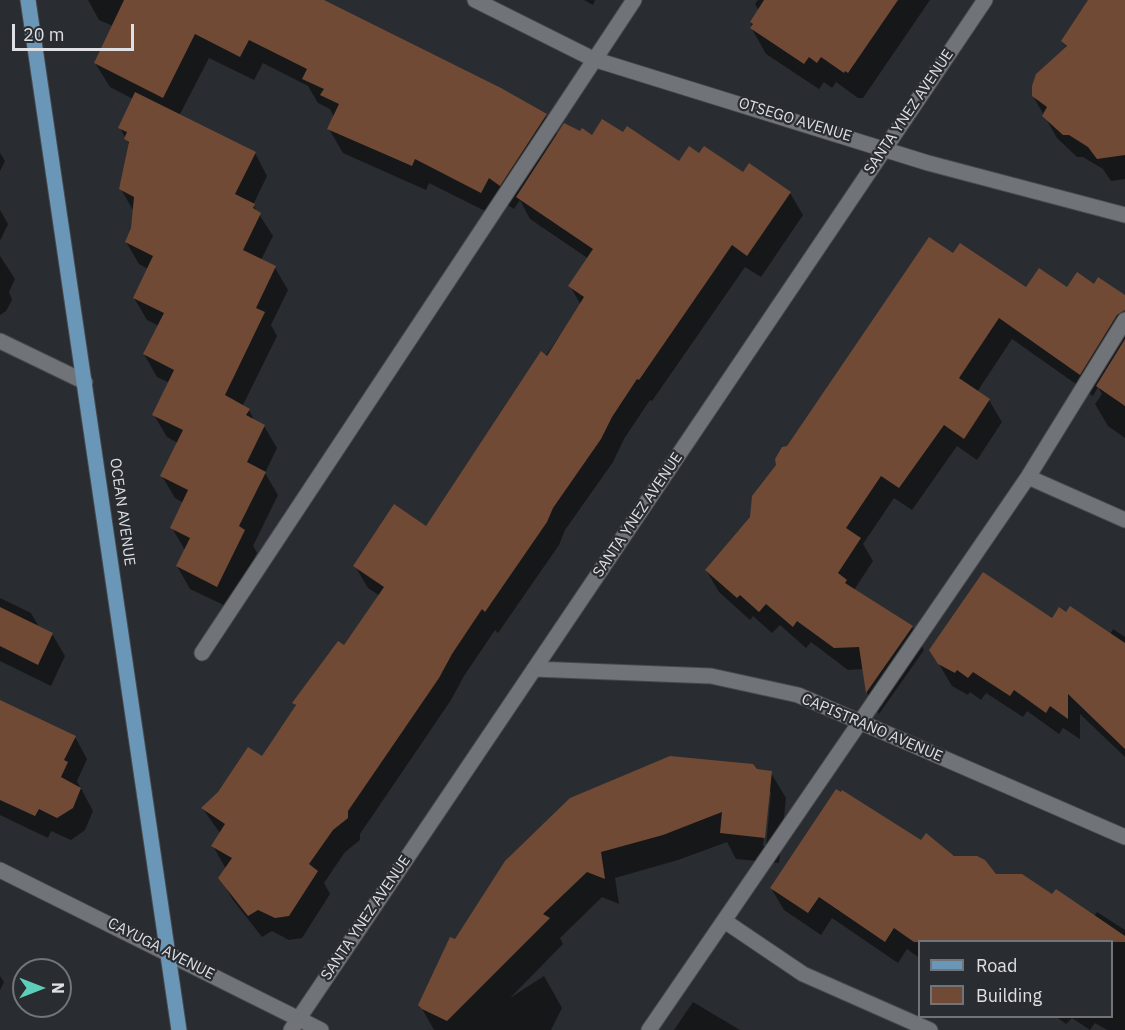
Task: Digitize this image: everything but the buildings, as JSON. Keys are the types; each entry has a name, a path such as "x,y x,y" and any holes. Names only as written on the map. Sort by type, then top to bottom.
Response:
{"main road":[{"name":"OCEAN AVENUE","path":"28,0 179,1030"}],"street":[{"name":"OTSEGO AVENUE","path":"475,0 593,59 885,147 928,163 1125,215"},
{"path":"202,653 634,0"},
{"name":"SANTA YNEZ AVENUE","path":"295,1024 985,0"},
{"path":"650,1030 1028,477 1125,320"},
{"path":"0,341 85,382"},
{"path":"1028,477 1125,520"},
{"name":"CAPISTRANO AVENUE","path":"534,669 711,676 798,695 1125,837"},
{"name":"CAYUGA AVENUE","path":"0,870 168,952 295,1024 321,1030"},
{"path":"726,922 803,974 930,1030"}]}
